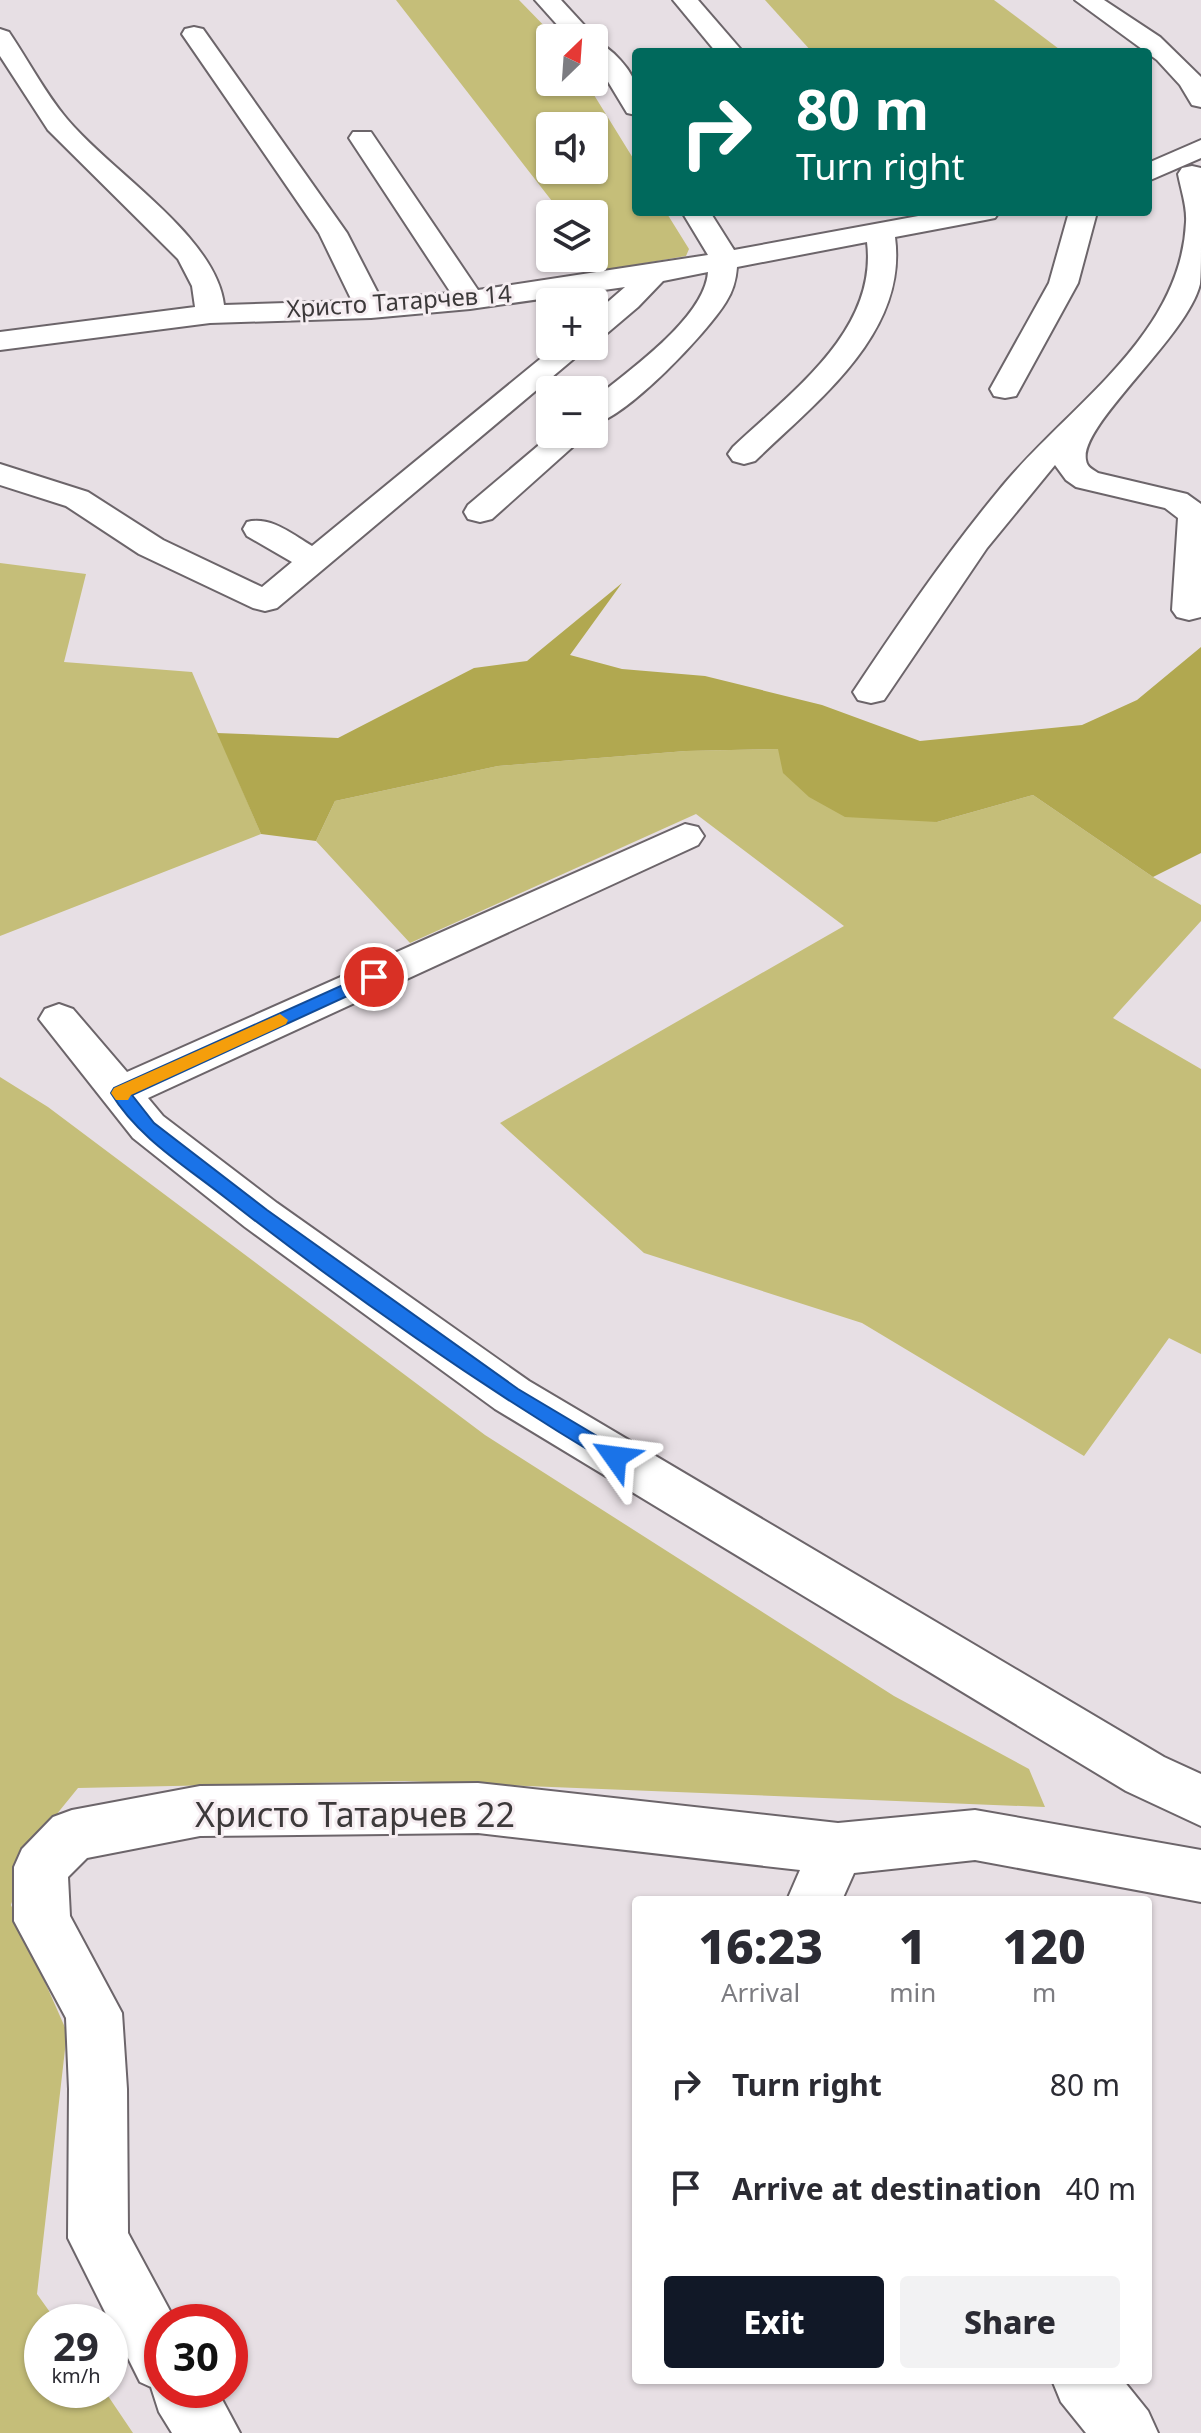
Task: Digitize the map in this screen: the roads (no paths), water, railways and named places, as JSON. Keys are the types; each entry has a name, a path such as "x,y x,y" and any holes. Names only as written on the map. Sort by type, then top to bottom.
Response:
{"street":[{"path":"547,0 570,24"},
{"path":"685,0 727,48"},
{"path":"1087,0 1174,60 1188,75 1201,99"},
{"path":"194,34 333,233 371,309"},
{"path":"0,37 57,124 190,255 207,286 210,314"},
{"path":"608,64 632,100"},
{"path":"362,138 470,300"},
{"path":"1152,172 1198,165"},
{"path":"1152,181 1198,165"},
{"path":"871,692 923,614 1011,494 1132,366 1181,295 1195,256 1200,221 1198,165"},
{"path":"608,403 674,347 720,294 723,260 698,216"},
{"path":"812,216 823,242"},
{"name":"Христо Татарчев 14","path":"0,341 210,314 371,309 470,300 653,274 963,216"},
{"path":"1005,389 1065,285 1080,238 1083,216"},
{"path":"744,454 835,363 872,314 885,270 880,231"},
{"path":"608,317 653,274"},
{"path":"0,474 77,499 151,547 265,601 557,360"},
{"path":"1091,410 1069,454 1069,465 1075,474 1109,486 1176,501 1195,515 1189,610"},
{"path":"480,512 555,448"},
{"path":"259,529 314,561"},
{"path":"120,1093 685,836"},
{"path":"59,1019 148,1127 261,1215 512,1395 1145,1774 1201,1801"},
{"name":"Христо Татарчев 22","path":"144,2326 98,2238 98,2089 94,2013 42,1921 41,1867 72,1835 200,1811 478,1808 838,1849 975,1835 1201,1876"},
{"path":"816,1896 838,1849"},
{"path":"1086,2384 1126,2433"},
{"path":"192,2408 208,2433"}]}
